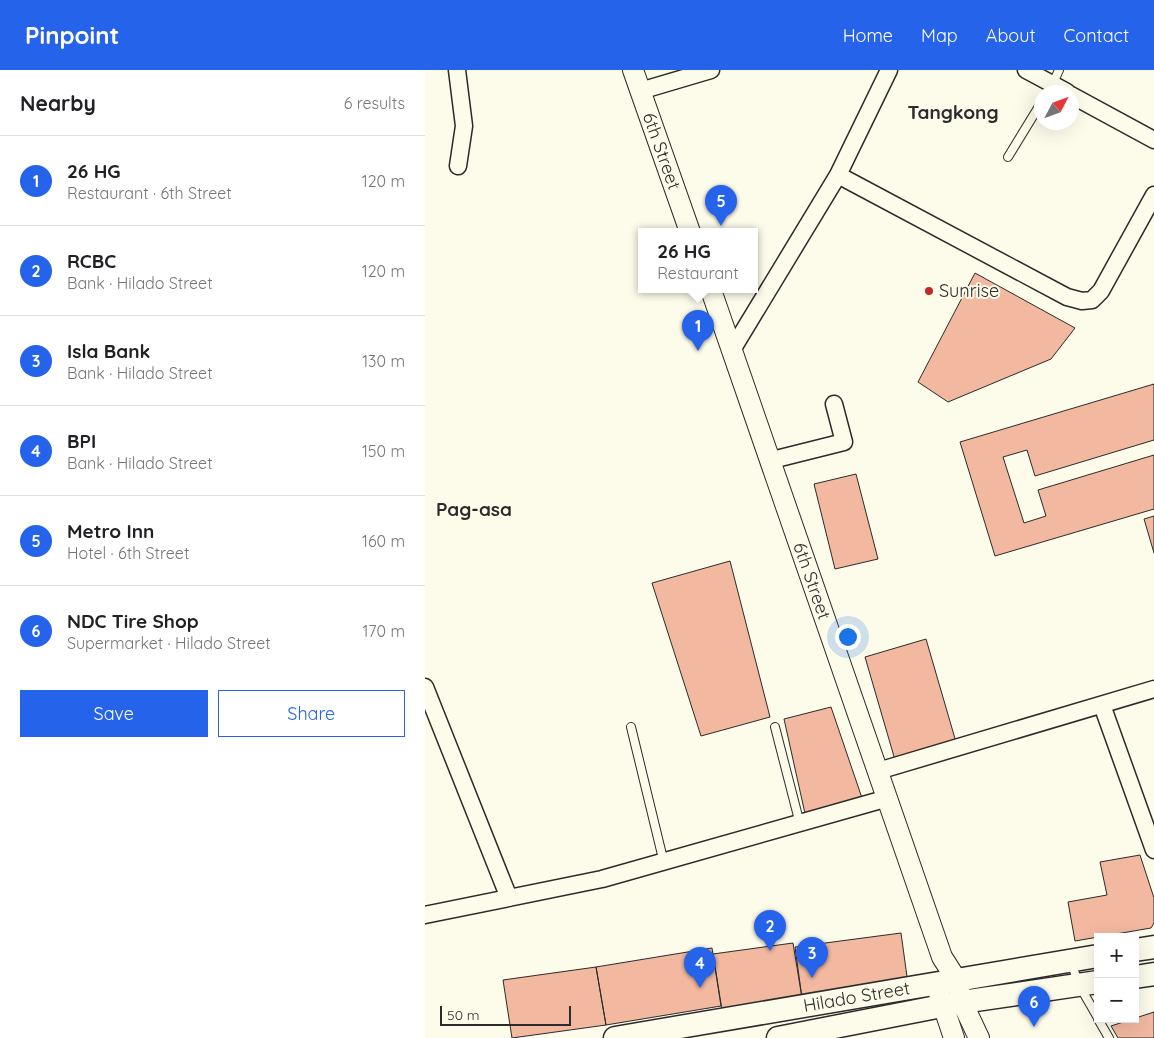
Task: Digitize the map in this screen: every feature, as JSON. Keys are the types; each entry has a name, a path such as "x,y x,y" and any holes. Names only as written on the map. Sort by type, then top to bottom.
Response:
{"main road":[{"path":"1139,949 1154,947"},
{"name":"Hilado Street","path":"778,1038 822,1021 946,981 1094,957"},
{"path":"1139,976 1154,974"},
{"name":"Hilado Street","path":"615,1038 822,1021 1088,984"}],"street":[{"path":"457,70 464,126 457,166"},
{"name":"6th Street","path":"633,70 689,228"},
{"path":"640,91 711,70"},
{"path":"732,350 838,175 889,70"},
{"path":"1027,70 1057,85"},
{"path":"1079,99 1154,140"},
{"path":"838,175 1067,297 1082,301 1092,300 1101,291 1154,195"},
{"name":"6th Street","path":"712,293 772,460 942,957 952,1004"},
{"path":"772,460 844,442 834,404"},
{"path":"425,687 509,898"},
{"path":"878,771 1154,689"},
{"path":"1102,705 1154,850"},
{"path":"425,915 602,879 664,863 888,798"},
{"path":"952,1004 954,1038"},
{"path":"952,1004 979,1038"}],"lane":[{"path":"1008,157 1034,115"},
{"path":"631,727 664,863"},
{"path":"775,727 800,824"},
{"path":"1070,960 1088,984 1094,1005"},
{"path":"1100,1023 1109,1038"}],"building":[{"path":"975,273 1075,328 1051,359 948,402 918,382"},
{"path":"1154,384 1154,440 1035,476 1027,450 1003,457 1024,523 1046,516 1038,490 1154,455 1154,509 995,556 960,442"},
{"path":"856,474 878,559 835,569 814,484"},
{"path":"1154,516 1154,553 1144,519"},
{"path":"730,561 770,717 701,736 652,583"},
{"path":"926,639 956,742 895,760 865,657"},
{"path":"831,707 862,798 806,818 784,719"},
{"path":"1140,855 1154,898 1154,923 1151,928 1122,933 1094,933 1094,938 1075,941 1068,902 1107,895 1100,862"},
{"path":"901,933 908,984 802,998 795,947"},
{"path":"793,943 802,998 722,1010 713,954"},
{"path":"712,948 721,1006 606,1025 596,967"},
{"path":"596,967 606,1025 512,1038 503,980"},
{"path":"1154,1012 1154,1038 1118,1038 1111,1026 1120,1023 1139,1023 1139,1017"}],"place":[{"name":"Metro Inn","path":"721,226"},
{"name":"Sunrise","path":"929,291"},
{"name":"26 HG","path":"698,351"},
{"name":"RCBC","path":"770,951"},
{"name":"Isla Bank","path":"812,978"},
{"name":"BPI","path":"700,988"},
{"name":"NDC Tire Shop","path":"1034,1027"}],"district":[{"name":"Tangkong","path":"953,112"},
{"name":"Pag-asa","path":"474,509"}]}
